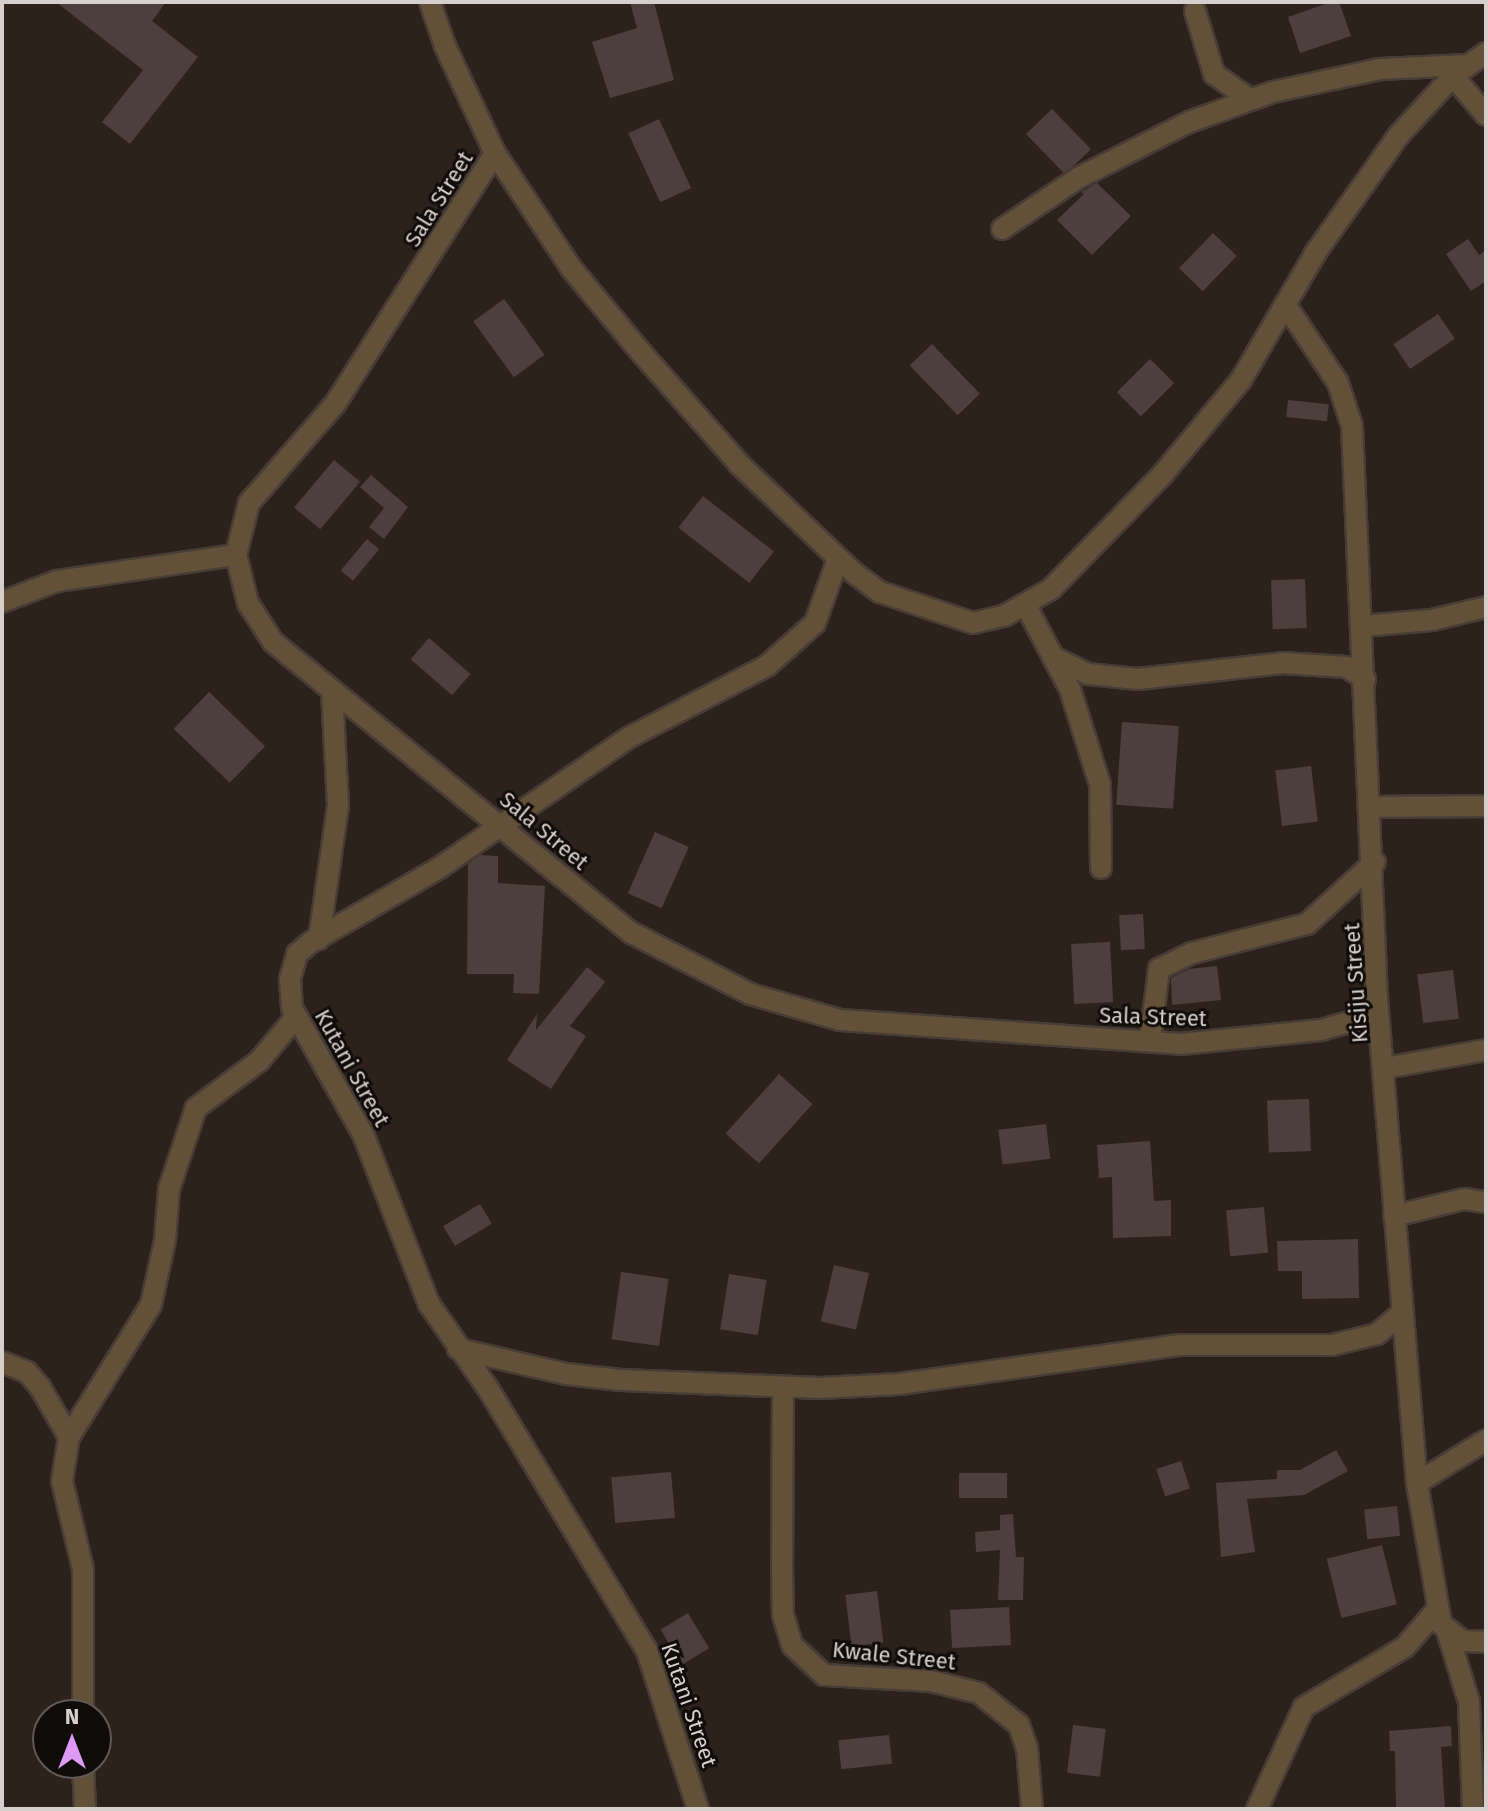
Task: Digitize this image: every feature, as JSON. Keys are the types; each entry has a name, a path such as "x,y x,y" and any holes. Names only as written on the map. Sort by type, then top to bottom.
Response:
{"street":[{"path":"430,2 445,46 495,153 563,257 639,350 739,464 838,559 880,592 944,617 973,623 1026,606 1051,589 1163,474 1241,380 1285,304 1398,136 1469,65"},
{"path":"1195,11 1214,74 1251,100"},
{"path":"1002,229 1078,178 1189,122 1251,100 1380,69 1469,65"},
{"path":"1469,65 1486,115"},
{"name":"Sala Street","path":"495,153 335,404 249,503 236,555 256,621 290,659 630,932 750,994 840,1020 1221,1043 1321,1030 1356,1020 1377,998"},
{"name":"Kisiju Street","path":"1285,304 1338,383 1352,426 1375,862 1377,998 1417,1483 1436,1611 1448,1634 1469,1702 1473,1809"},
{"path":"2,602 57,581 236,555"},
{"name":"Kutani Street","path":"698,1809 647,1651 487,1387 458,1349 414,1273 364,1136 296,1017 290,979 297,954 319,939 439,868 628,738 768,665 815,623 838,559"},
{"path":"1026,606 1057,659 1100,785 1101,868"},
{"path":"1363,626 1432,620 1486,607"},
{"path":"1057,659 1088,674 1138,679 1282,663 1347,667 1365,679"},
{"path":"319,939 338,805 332,691"},
{"path":"1372,807 1486,806"},
{"path":"1150,1041 1159,969 1171,959 1307,924 1375,862"},
{"path":"83,1699 83,1569 62,1491 69,1437 151,1305 165,1240 169,1189 196,1108 259,1061 296,1017"},
{"path":"1385,1068 1486,1050"},
{"path":"1394,1216 1464,1199 1486,1202"},
{"path":"458,1349 566,1374 783,1389 899,1384 1180,1345 1332,1345 1377,1334 1403,1312"},
{"path":"2,1362 27,1372 40,1387 69,1437"},
{"name":"Kwale Street","path":"783,1389 783,1603 792,1645 824,1675 931,1681 990,1700 1019,1725 1027,1748 1032,1809"},
{"path":"1417,1483 1486,1440"},
{"path":"1257,1809 1304,1707 1405,1647 1436,1611"},
{"path":"1448,1634 1486,1642"},
{"path":"84,1779 85,1809"}],"building":[{"path":"56,2 166,2 152,21 198,57 130,144 102,122 143,70"},
{"path":"630,2 654,2 674,80 610,98 592,42 637,28"},
{"path":"1339,2 1351,36 1300,53 1288,17"},
{"path":"1052,109 1091,149 1065,174 1026,134"},
{"path":"659,119 691,188 660,202 628,133"},
{"path":"1097,183 1131,216 1092,255 1057,220 1084,194 1081,192"},
{"path":"1213,233 1237,256 1203,291 1179,268"},
{"path":"1468,239 1479,255 1486,250 1486,281 1471,291 1446,254"},
{"path":"504,299 545,355 514,377 473,321"},
{"path":"1438,314 1455,339 1410,369 1393,344"},
{"path":"932,344 980,394 958,415 910,366"},
{"path":"1150,359 1174,383 1141,416 1117,392"},
{"path":"1288,400 1329,404 1327,421 1286,417"},
{"path":"334,460 360,482 320,529 294,507"},
{"path":"371,475 408,507 384,539 369,527 384,508 360,487"},
{"path":"703,496 774,551 749,583 678,528"},
{"path":"367,539 379,549 353,581 341,570"},
{"path":"1305,579 1307,628 1273,629 1271,580"},
{"path":"429,638 471,674 452,695 411,659"},
{"path":"209,692 265,746 230,783 174,729"},
{"path":"1122,722 1179,726 1173,809 1116,805"},
{"path":"1311,766 1318,822 1282,826 1275,770"},
{"path":"655,832 689,847 662,908 628,893"},
{"path":"480,855 498,856 498,883 545,886 539,994 513,993 514,974 467,974 468,864"},
{"path":"1143,914 1145,949 1121,950 1119,915"},
{"path":"1110,942 1113,1002 1074,1004 1071,944"},
{"path":"1217,966 1221,1000 1172,1005 1171,978 1189,969"},
{"path":"587,967 605,982 570,1026 586,1036 551,1089 507,1060 537,1014 536,1030"},
{"path":"1453,970 1459,1019 1423,1023 1417,974"},
{"path":"779,1074 812,1104 759,1164 725,1133"},
{"path":"1309,1099 1311,1151 1269,1152 1267,1100"},
{"path":"1046,1124 1050,1159 1003,1165 998,1130"},
{"path":"1150,1141 1154,1201 1171,1200 1171,1236 1113,1238 1112,1177 1099,1178 1097,1145"},
{"path":"480,1204 492,1224 455,1246 443,1226"},
{"path":"1264,1207 1268,1253 1230,1256 1226,1210"},
{"path":"1358,1239 1359,1298 1302,1299 1302,1271 1278,1271 1277,1241"},
{"path":"834,1265 869,1273 856,1330 821,1322"},
{"path":"621,1272 669,1279 659,1346 612,1339"},
{"path":"729,1274 767,1280 758,1335 720,1329"},
{"path":"1336,1450 1348,1471 1304,1495 1247,1499 1255,1552 1221,1557 1216,1483 1277,1479 1277,1470 1300,1470"},
{"path":"1181,1461 1190,1489 1165,1497 1156,1469"},
{"path":"671,1472 675,1518 615,1523 611,1477"},
{"path":"959,1473 1007,1473 1007,1498 959,1498"},
{"path":"1397,1506 1400,1536 1367,1539 1364,1509"},
{"path":"1013,1514 1016,1557 1024,1557 1023,1600 998,1600 1000,1550 976,1552 975,1532 1000,1530 1000,1515"},
{"path":"1382,1545 1397,1604 1341,1618 1327,1559"},
{"path":"877,1591 883,1643 852,1647 845,1595"},
{"path":"1009,1607 1011,1645 952,1648 950,1610"},
{"path":"688,1613 709,1648 682,1665 661,1629"},
{"path":"1073,1725 1106,1729 1100,1777 1067,1773"},
{"path":"1451,1726 1452,1746 1441,1747 1445,1809 1396,1809 1395,1751 1390,1751 1389,1731"},
{"path":"889,1735 892,1764 841,1769 838,1740"}]}
